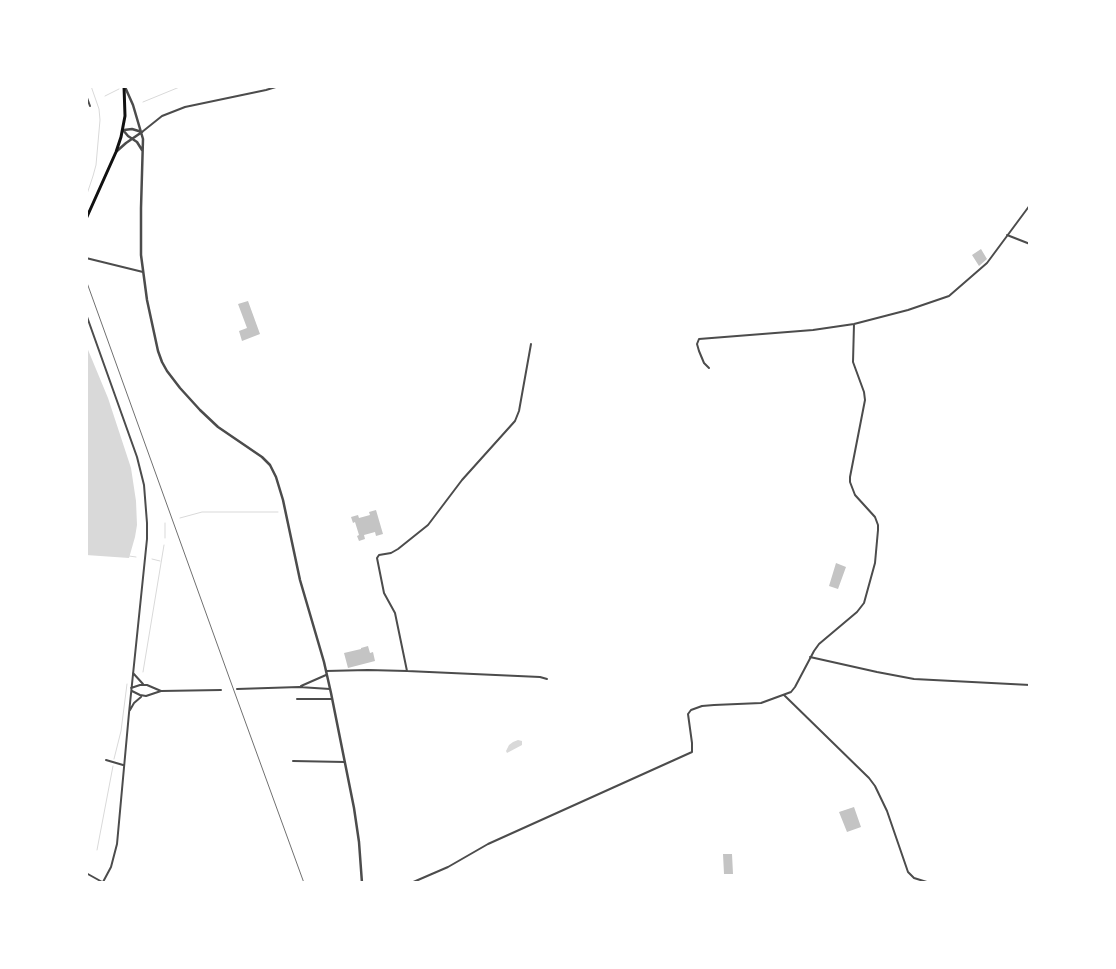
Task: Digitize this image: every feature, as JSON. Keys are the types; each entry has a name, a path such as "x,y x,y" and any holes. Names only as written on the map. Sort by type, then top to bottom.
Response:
{"main road":[{"path":"86,219 116,152 123,130 126,110 124,86"}],"street":[{"path":"124,86 143,139 140,237 143,272 161,359 167,371 180,388 208,418 259,454 274,470 283,500 300,580 330,689 356,816 362,883"},
{"path":"116,152 162,116 185,107 278,86"},
{"path":"86,96 90,106"},
{"path":"123,130 132,129 142,132"},
{"path":"123,130 139,144 143,151"},
{"path":"709,368 704,363 699,350 697,344 699,339 813,330 854,324 908,310 949,296 987,263 1030,205"},
{"path":"1007,235 1030,244"},
{"path":"86,258 143,272"},
{"path":"86,314 132,442 141,473 146,498 147,539 116,850 111,867 103,883 86,873"},
{"path":"411,883 448,867 488,844 692,752 688,714 690,710 708,706 761,703 791,692 819,644 857,612 864,603 877,556 878,530 877,520 852,491 850,482 865,400 864,392 852,362 854,324"},
{"path":"407,671 395,613 384,593 377,557 380,554 391,553 398,549 428,525 462,480 515,421 519,411 531,344"},
{"path":"810,657 914,679 1030,685"},
{"path":"299,688 326,673 368,670 540,677 547,679"},
{"path":"133,673 145,685 161,691"},
{"path":"131,689 145,685"},
{"path":"131,689 142,696 148,696 161,691 221,690"},
{"path":"237,689 330,689"},
{"path":"784,695 869,778 888,811 908,872 914,878 930,883"},
{"path":"129,713 134,703 142,696"},
{"path":"297,699 332,699"},
{"path":"106,760 124,766"},
{"path":"293,761 345,762"}],"shaded area":[{"path":"86,345 108,398 131,468 136,501 137,525 129,558 86,555"},
{"path":"518,740 522,741 522,745 507,753 509,745"}],"building":[{"path":"981,249 987,259 979,266 972,255"},
{"path":"248,301 260,334 242,341 239,331 247,328 238,304"},
{"path":"376,510 383,534 376,536 375,532 364,535 365,539 359,541 355,522 353,523 351,517 358,515 359,518 370,515 369,512"},
{"path":"836,563 846,567 838,589 829,586"},
{"path":"368,646 370,653 373,652 375,661 348,668 344,653"},
{"path":"854,807 861,827 847,832 839,812"},
{"path":"723,854 732,854 733,874 724,874"}],"waterway":[{"path":"86,197 96,165 100,120 99,109 91,86"},
{"path":"143,102 182,86"},
{"path":"105,96 119,89"},
{"path":"180,518 202,512 278,512"},
{"path":"165,523 165,538"},
{"path":"143,672 164,545"},
{"path":"129,556 136,557"},
{"path":"152,559 160,561"},
{"path":"114,759 121,731 127,684"},
{"path":"97,850 113,766"}],"railway":[{"path":"86,280 304,883"}]}
